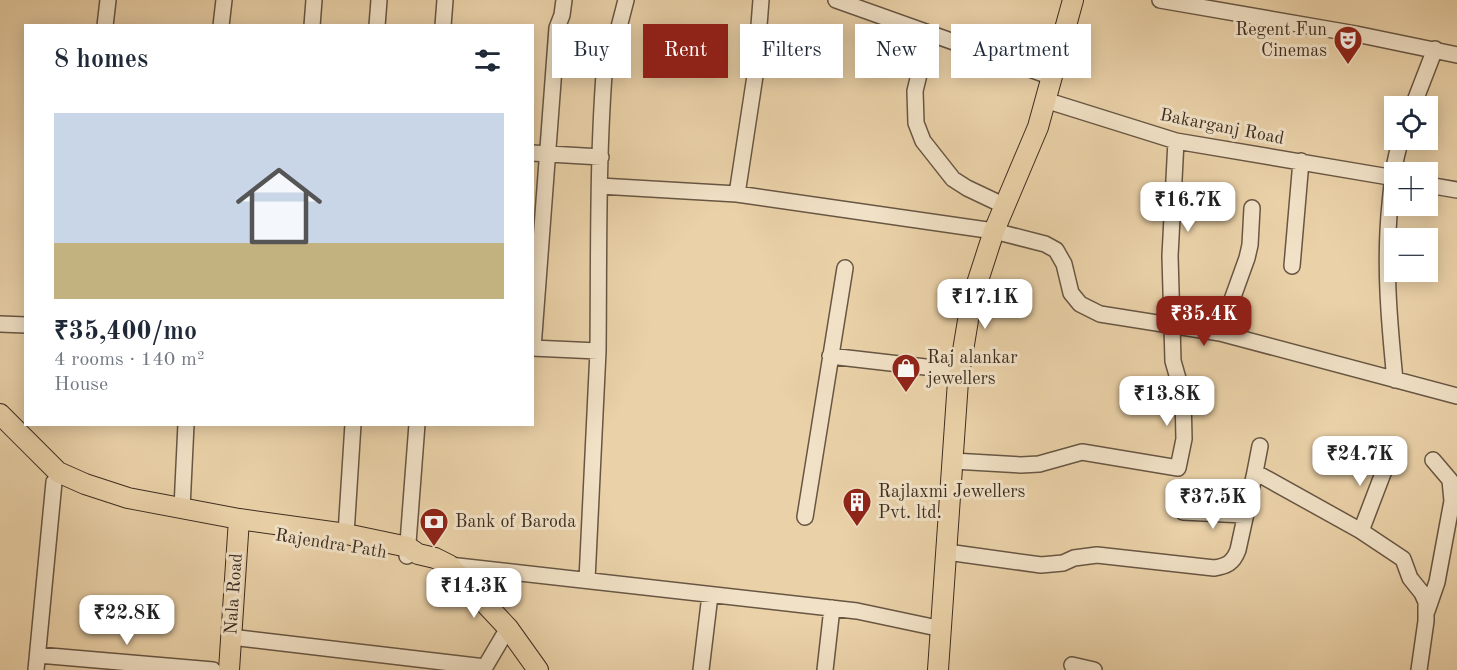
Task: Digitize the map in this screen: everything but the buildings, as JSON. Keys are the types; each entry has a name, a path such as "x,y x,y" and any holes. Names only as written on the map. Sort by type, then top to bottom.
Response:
{"main road":[{"path":"1066,24 1073,0"},
{"path":"938,670 960,371 971,302 994,231 1038,127 1052,78"},
{"name":"Rajendra Path","path":"0,414 58,472 127,504 182,508 239,524 346,534 411,552"},
{"name":"Rajendra Path","path":"0,429 63,488 127,504 411,552"},
{"name":"Nala Road","path":"230,670 239,524"},
{"path":"411,552 435,558 449,565 508,628 538,670"}],"street":[{"path":"105,24 108,0"},
{"path":"221,24 224,0"},
{"path":"312,24 314,0"},
{"path":"377,24 379,0"},
{"path":"443,24 445,0"},
{"path":"534,320 540,153 557,28 564,0"},
{"path":"586,580 598,351 603,80 607,39 613,39 619,27 626,0"},
{"path":"737,194 754,76 761,0"},
{"path":"836,0 904,24"},
{"path":"1160,0 1457,55"},
{"path":"1417,96 1435,50"},
{"path":"918,78 915,91 916,123 923,141 953,179 1005,206"},
{"name":"Bakarganj Road","path":"1046,100 1176,141 1384,176"},
{"path":"953,461 1039,465 1082,452 1178,468 1184,439 1183,396 1173,361 1170,256 1176,141"},
{"path":"540,153 601,157"},
{"path":"1292,266 1301,161"},
{"path":"600,186 737,194 994,231 1045,244 1056,250 1064,264 1071,293 1080,304 1100,314 1220,333 1457,396"},
{"path":"1438,187 1457,190"},
{"path":"1220,333 1247,258 1252,208"},
{"path":"1389,216 1386,244 1386,276 1395,380"},
{"path":"805,517 845,268"},
{"path":"0,324 24,325"},
{"path":"534,348 598,351"},
{"path":"830,356 960,371"},
{"path":"182,508 186,426"},
{"path":"346,534 353,426"},
{"path":"411,552 417,426"},
{"path":"947,552 1041,565 1063,563 1074,558 1097,555 1214,568 1225,566 1233,561 1238,550 1260,446"},
{"path":"1361,531 1390,455"},
{"path":"1419,670 1427,611 1437,582 1455,501 1450,480 1433,460"},
{"path":"1255,472 1361,531 1403,559 1410,578 1422,593 1427,611"},
{"path":"54,482 37,662 213,670"},
{"path":"1183,512 1244,515"},
{"path":"449,565 857,611 942,629"},
{"path":"701,670 710,595"},
{"path":"825,670 832,608"},
{"path":"231,638 434,666 485,667 508,628"},
{"path":"1072,665 1094,670"}],"place":[{"name":"Regent Fun Cinemas","path":"1348,66"},
{"name":"Raj alankar jewellers","path":"906,394"},
{"name":"Rajlaxmi Jewellers Pvt. ltd.","path":"857,528"},
{"name":"Bank of Baroda","path":"434,548"}]}
